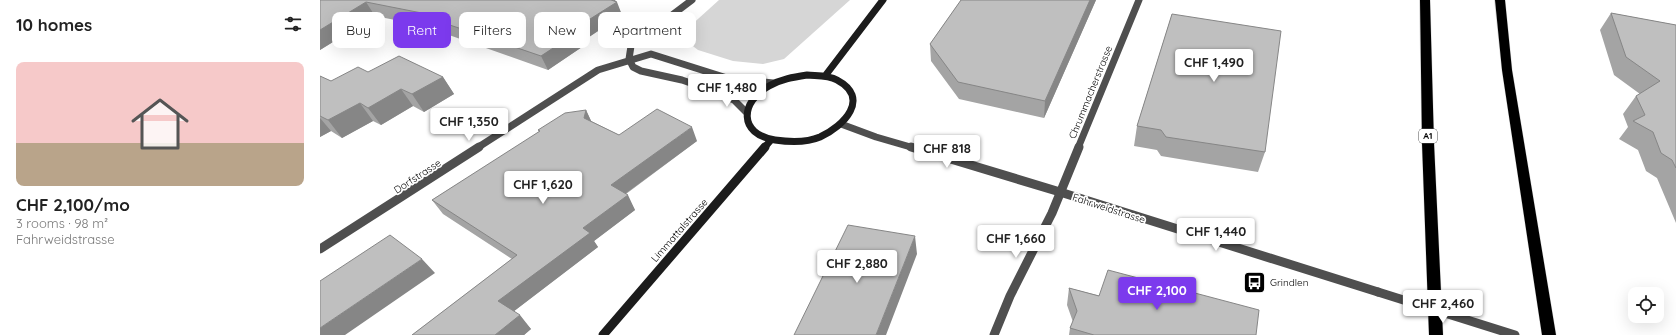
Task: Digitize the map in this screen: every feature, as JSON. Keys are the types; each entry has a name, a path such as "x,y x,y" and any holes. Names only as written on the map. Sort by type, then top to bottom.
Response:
{"highway":[{"name":"A1","path":"1425,0 1428,143 1436,335"},
{"path":"1500,0 1507,70 1549,335"}],"main road":[{"path":"825,76 883,0"},
{"path":"807,75 825,76 837,80 846,86 852,94 853,103 851,113 841,124 829,133 810,140 791,142 771,140 753,130 746,119 746,112 748,106 758,92 773,83 789,77 807,75"},
{"name":"Limmattalstrasse","path":"603,335 771,140"}],"street":[{"path":"692,0 631,46 629,59 633,68 682,80 716,92 734,100 746,112"},
{"name":"Chrummacherstrasse","path":"994,335 1010,296 1052,213 1139,0"},
{"name":"Dorfstrasse","path":"320,249 385,209 598,70 629,59 651,54 728,78 773,83"},
{"name":"Fahrweidstrasse","path":"841,124 876,137 1060,192 1515,335"}],"shaded area":[{"path":"719,0 850,0 784,59 763,64 733,61 698,50 695,48 696,21"}],"building":[{"path":"320,0 611,0 617,2 601,12 598,12 598,14 590,19 590,12 534,12 534,48 553,48 541,56 517,48 526,48 526,12 459,12 459,28 451,25 451,12 417,12 366,2 350,12 332,12 332,23 320,30"},
{"path":"961,0 1090,0 1045,101 958,82 930,44"},
{"path":"1611,13 1676,25 1676,168 1672,160 1661,153 1653,132 1633,121 1645,115 1636,96 1660,81 1626,57"},
{"path":"1172,14 1281,31 1265,152 1166,137 1161,130 1137,126"},
{"path":"399,56 443,77 412,94 401,89 368,108 360,103 328,120 320,116 320,76 331,81 358,67 368,72"},
{"path":"657,109 692,127 611,185 628,195 583,228 590,233 498,301 520,315 495,335 412,335 517,255 432,200 540,131 538,130 565,113 586,110 584,118 619,135"},
{"path":"848,225 915,236 876,335 794,335"},
{"path":"390,235 422,259 320,328 320,281"},
{"path":"1108,270 1259,310 1256,335 1094,335 1070,328 1077,311 1069,288 1099,296"}],"place":[{"name":"Grindlen","path":"1254,282"}]}
